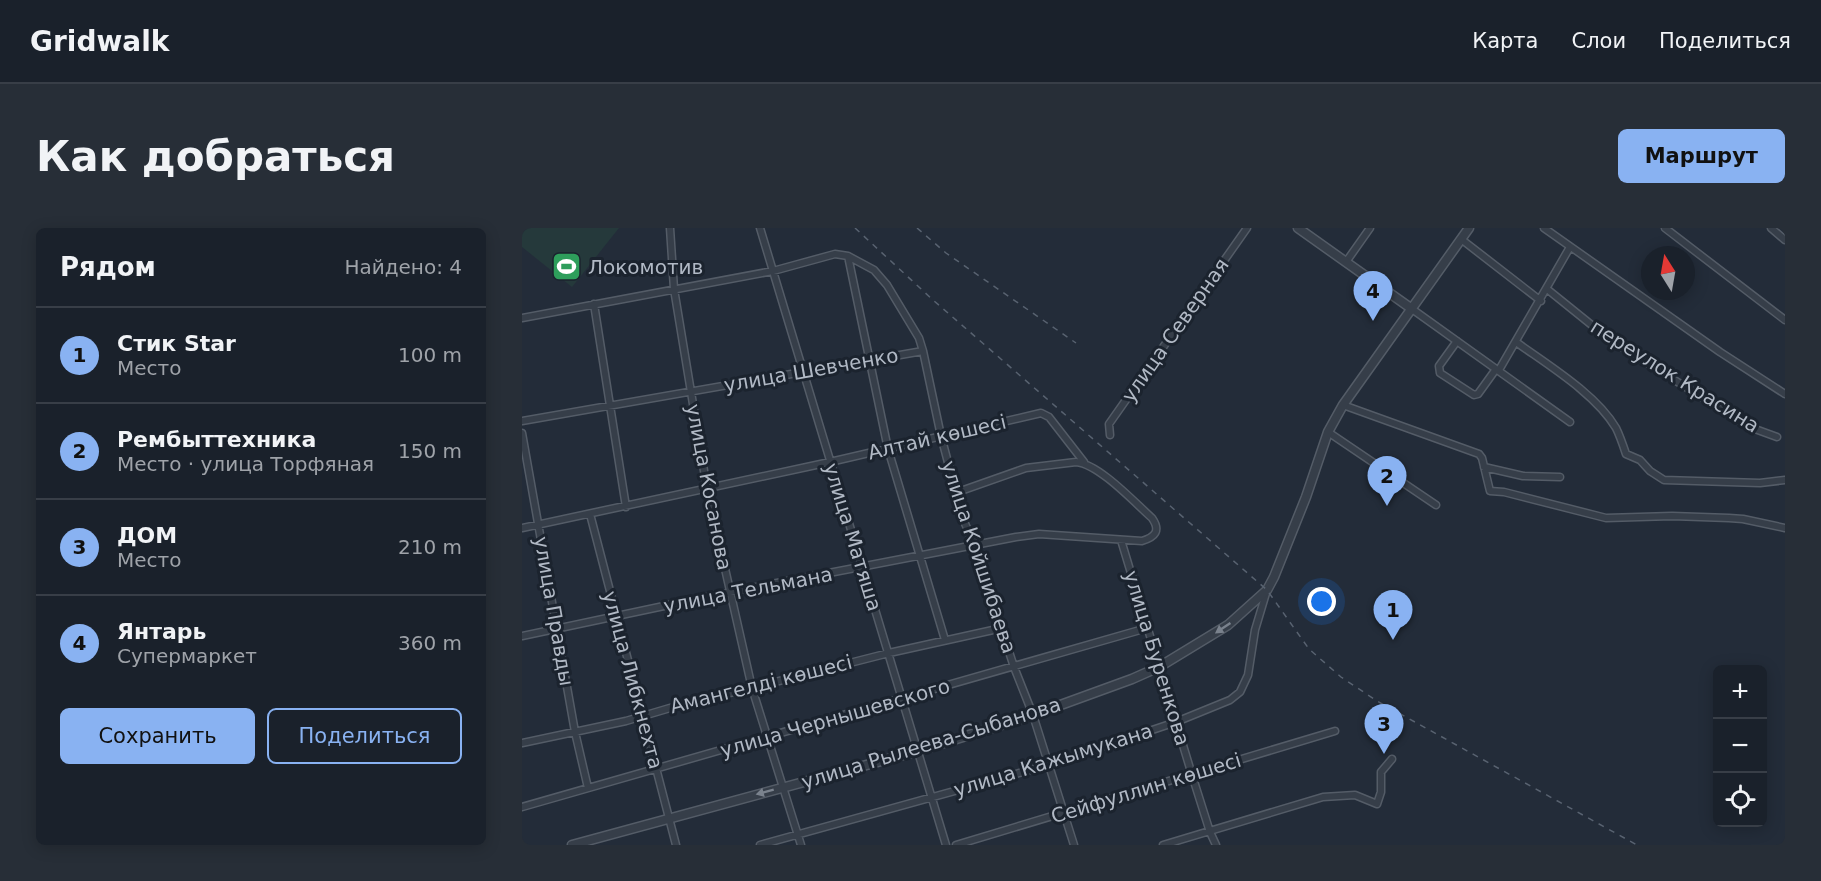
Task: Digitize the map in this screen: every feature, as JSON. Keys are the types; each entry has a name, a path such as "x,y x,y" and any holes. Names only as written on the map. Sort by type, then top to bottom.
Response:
{"street":[{"name":"улица Косанова","path":"670,228 674,289 706,489 752,688 801,845"},
{"name":"улица Матяша","path":"760,228 946,845"},
{"name":"улица Северная","path":"1110,435 1109,424 1247,228"},
{"path":"1298,228 1570,422"},
{"path":"1346,262 1370,228"},
{"path":"1544,228 1720,352 1785,394"},
{"path":"1665,228 1785,320"},
{"path":"1771,228 1785,240"},
{"path":"1267,590 1306,497 1328,432 1343,405 1412,309 1463,232 1540,301"},
{"path":"1457,341 1439,366 1440,373 1474,395 1478,394 1516,342 1570,247"},
{"path":"522,318 773,271 835,254 848,256 888,449 945,640"},
{"name":"улица Койшибаева","path":"848,256 874,270 887,285 919,338 963,519 974,544 1014,667 1033,715 1074,845"},
{"name":"переулок Красина","path":"1547,289 1609,339 1755,429 1777,437"},
{"path":"594,304 626,507"},
{"path":"1516,342 1587,394 1614,425 1626,454 1640,460 1658,478 1760,483 1785,480"},
{"name":"улица Шевченко","path":"522,421 923,351"},
{"path":"1343,405 1479,454 1490,491 1514,494 1599,517 1729,518 1785,528"},
{"name":"Алтай көшесі","path":"522,528 830,462 1041,413 1049,417 1084,462"},
{"path":"1328,432 1436,505"},
{"name":"улица Правды","path":"522,433 575,732 588,789"},
{"path":"956,492 1026,468 1084,462"},
{"name":"улица Тельмана","path":"522,636 974,544 1040,534 1142,541 1152,538 1156,532 1156,524 1152,518 1107,477 1084,462"},
{"path":"1484,466 1523,476 1560,477"},
{"name":"улица Либкнехта","path":"590,514 676,845"},
{"name":"улица Буренкова","path":"1121,540 1192,776 1216,845"},
{"name":"улица Рылеева-Сыбанова","path":"572,845 918,750 1033,715 1132,680 1159,667 1228,624 1267,590"},
{"name":"улица Кажымукана","path":"760,845 1048,765 1176,722 1230,700 1240,692 1248,675 1255,630 1267,590"},
{"name":"Амангелді көшесі","path":"522,743 626,721 687,702 1002,628"},
{"name":"улица Чернышевского","path":"522,807 1147,628"},
{"name":"Сейфуллин көшесі","path":"956,845 1192,776 1335,731"},
{"path":"1162,845 1323,797 1355,795 1377,804 1382,792 1381,772 1392,759"}],"green space":[{"name":"Локомотив","path":"522,228 619,228 572,287 522,247"}],"railway":[{"path":"855,228 933,300 1267,590 1309,649 1341,677 1377,701 1637,845"},
{"path":"917,228 946,253 1076,343"}],"place":[{"name":"Локомотив","path":"567,267"},
{"name":"Янтарь","path":"1373,321"},
{"name":"Рембыттехника","path":"1387,506"},
{"name":"Стик Star","path":"1393,640"},
{"name":"ДОМ","path":"1384,754"}]}
